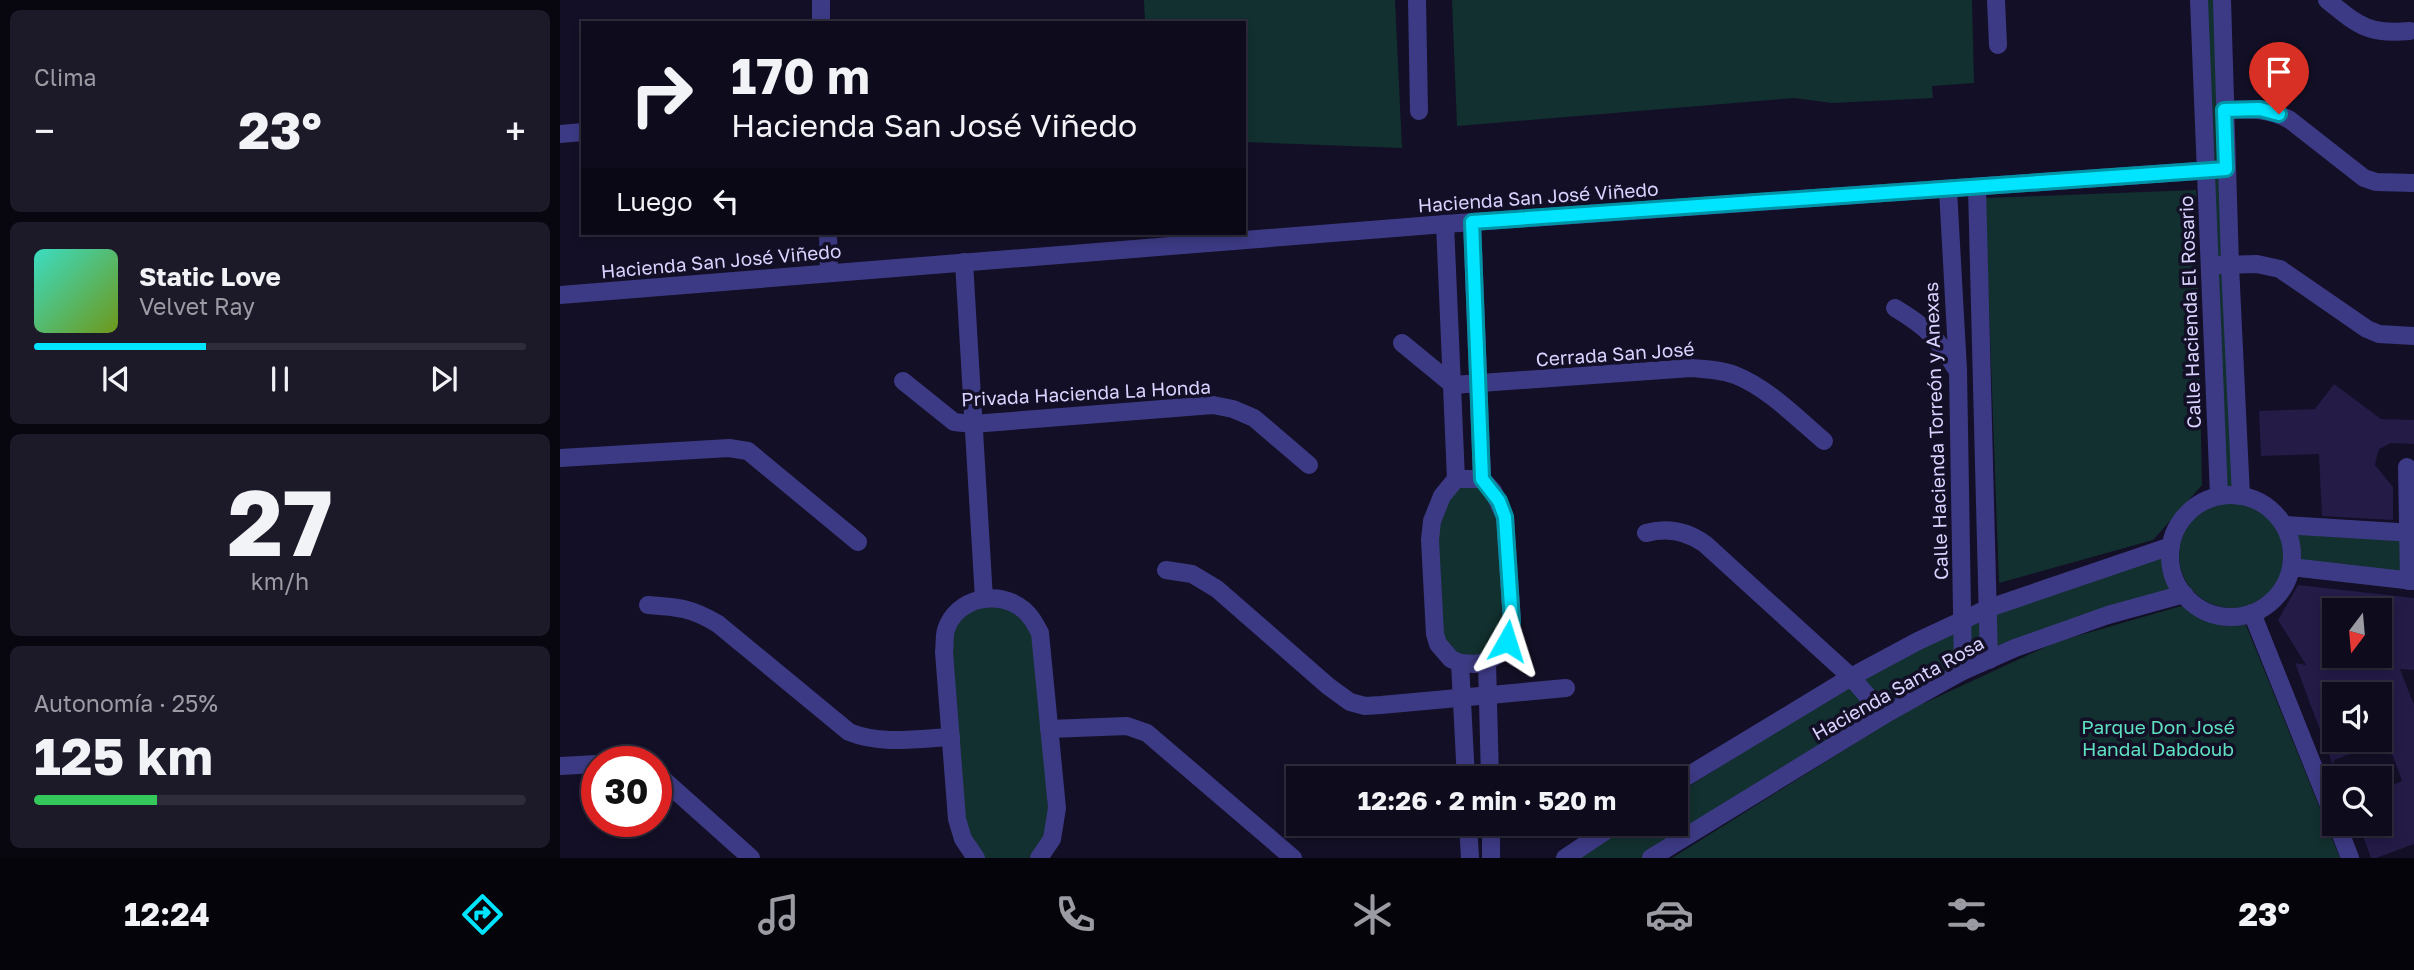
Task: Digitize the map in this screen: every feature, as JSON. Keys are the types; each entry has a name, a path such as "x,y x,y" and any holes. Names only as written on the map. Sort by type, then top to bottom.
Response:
{"street":[{"path":"821,0 821,21"},
{"path":"1417,0 1419,111"},
{"path":"1996,0 1997,46"},
{"name":"Calle Hacienda El Rosario","path":"2199,0 2219,496"},
{"path":"2222,0 2226,169 2241,496"},
{"path":"2326,0 2350,19 2372,31 2410,32"},
{"path":"2224,110 2260,109 2279,114 2364,178 2376,182 2414,183"},
{"path":"560,134 581,132"},
{"name":"Hacienda San José Viñedo","path":"560,295 1445,224 2226,169"},
{"path":"1977,188 1989,660"},
{"name":"Calle Hacienda Torreón y Anexas","path":"1948,190 1958,370 1963,671"},
{"path":"1445,224 1456,479 1442,495 1436,508 1430,540 1435,634 1445,653 1460,663 1487,662 1497,655 1507,641 1512,622 1505,517 1499,501 1482,479 1472,222"},
{"path":"828,235 829,273"},
{"path":"964,262 984,599"},
{"path":"2210,266 2268,265 2280,269 2367,329 2379,334 2414,336"},
{"path":"1895,308 1920,323 1937,338 1958,370 1973,377 1983,377"},
{"path":"1402,343 1454,385"},
{"name":"Cerrada San José","path":"1454,385 1691,368 1714,370 1752,383 1824,441"},
{"name":"Privada Hacienda La Honda","path":"903,381 954,422 973,424 1213,405 1233,409 1254,418 1309,465"},
{"path":"560,458 729,448 748,451 858,542"},
{"path":"2291,567 2411,581 2407,467"},
{"path":"1456,479 1482,479"},
{"path":"2219,496 2241,496 2266,506 2284,525 2292,552 2291,567 2287,582 2266,606 2252,613 2223,616 2208,612 2184,594 2172,572 2171,546 2182,519 2199,505 2219,496"},
{"path":"2284,525 2411,533"},
{"path":"1646,533 1668,530 1695,537 1851,677 1884,715"},
{"name":"Hacienda Santa Rosa","path":"1688,776 1851,677 1962,619 2171,546"},
{"path":"1166,570 1192,574 1217,589 1328,687 1350,702 1373,706 1566,688"},
{"name":"Hacienda Santa Rosa","path":"1651,858 1884,715 1963,671 2108,615 2184,594"},
{"path":"976,858 963,839 957,820 944,652 946,629 955,615 965,606 996,598 1009,601 1024,610 1040,633 1057,808 1052,839 1039,858"},
{"path":"648,605 685,607 718,624 849,732 865,739 951,737"},
{"path":"2252,613 2322,788"},
{"path":"1487,662 1490,766"},
{"path":"1460,663 1465,766"},
{"path":"1049,729 1127,726 1147,733 1293,858"},
{"path":"560,766 581,765"},
{"path":"672,787 751,858"},
{"path":"1469,836 1470,858"},
{"path":"1491,836 1492,858"},
{"path":"1566,858 1598,836"},
{"path":"2342,836 2350,858"}],"green space":[{"path":"1144,0 1395,0 1402,148 1246,142 1246,21 1145,21"},
{"path":"1452,0 1972,0 1974,83 1932,86 1933,98 1832,103 1794,98 1457,126"},
{"path":"2203,0 2220,0 2238,490 2222,492"},
{"path":"2196,190 2202,485 2153,540 1999,583 1985,198"},
{"path":"1475,483 1489,493 1502,518 1510,622 1487,657 1460,658 1439,637 1434,577 1435,537 1446,500 1458,484"},
{"path":"2232,502 2252,506 2270,517 2281,535 2285,555 2281,575 2270,593 2252,604 2232,608 2212,604 2194,593 2183,575 2179,555 2183,535 2194,517 2212,506"},
{"path":"2290,530 2414,537 2414,577 2298,562 2296,544"},
{"path":"2167,552 2168,573 2175,590 1996,652 1688,832 1688,787 1859,679 1954,630"},
{"path":"1007,604 1036,633 1050,836 1031,858 984,858 960,818 948,650 959,615 974,606"},
{"name":"Parque Don José Handal Dabdoub","path":"2181,606 2224,626 2246,625 2322,813 2322,836 2331,836 2340,858 1672,858 1905,712 2056,642"},
{"path":"1610,836 1681,836 1643,858 1576,858"}],"building":[{"path":"2334,384 2381,419 2414,420 2414,444 2391,443 2379,449 2375,465 2393,487 2393,520 2322,516 2319,454 2261,456 2259,411 2315,409"},
{"path":"2298,585 2414,598 2414,670 2400,669 2414,705 2414,844 2371,858 2363,836 2392,836 2392,785 2402,781 2391,752 2392,682 2322,682 2322,735 2295,663 2306,665 2278,620"},
{"path":"2328,752 2355,752 2334,760 2333,765"}],"route":[{"path":"1507,641 1512,622 1505,517 1493,491 1482,479 1472,222 2226,169 2224,110 2260,109 2279,114"}]}
